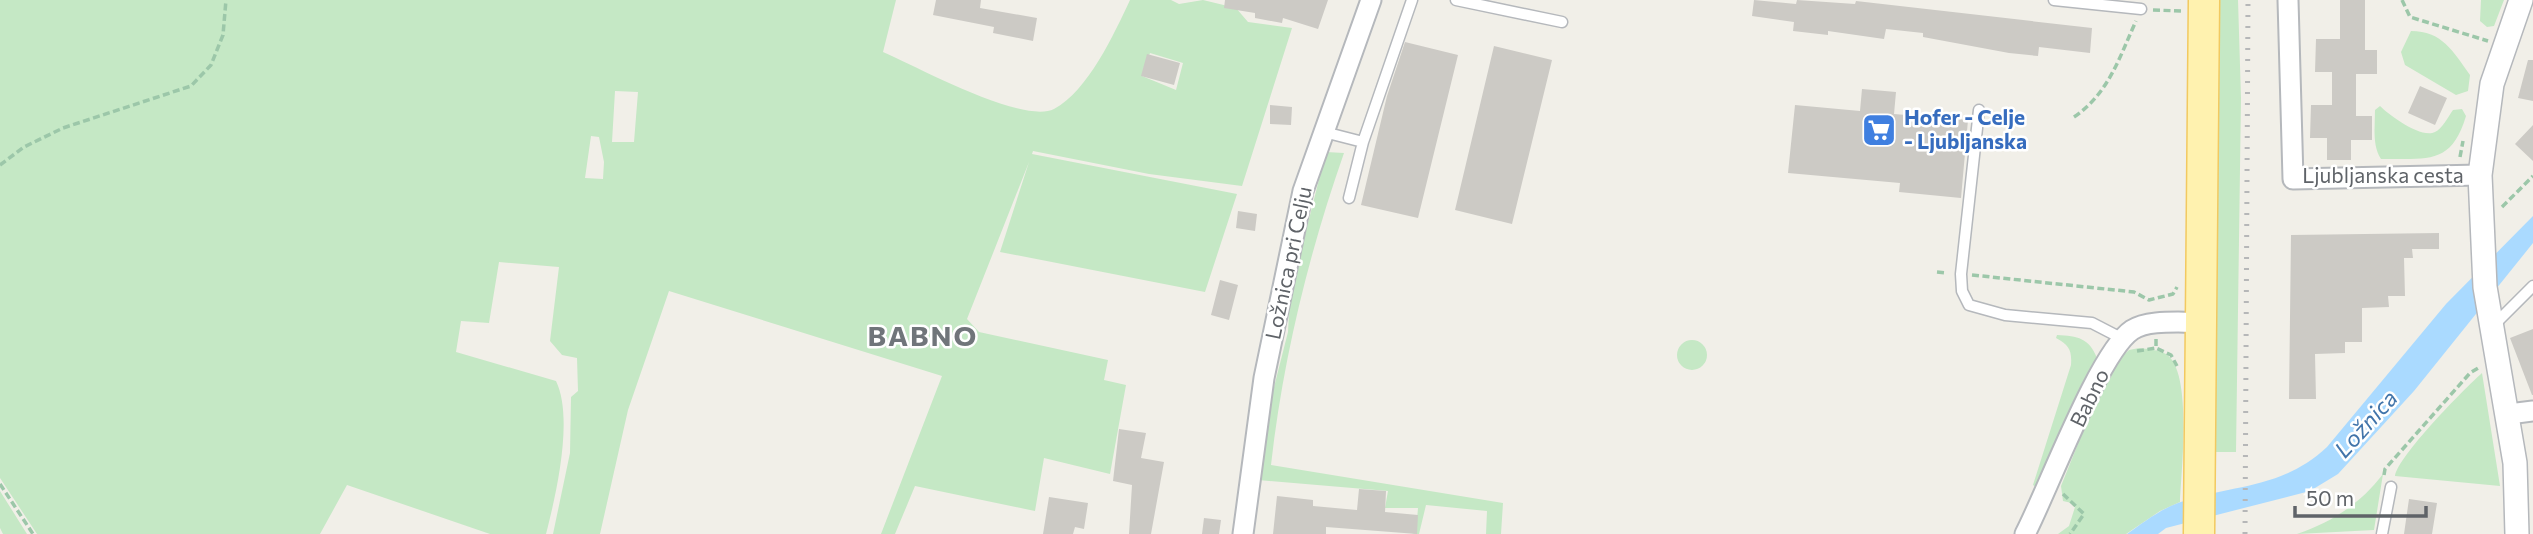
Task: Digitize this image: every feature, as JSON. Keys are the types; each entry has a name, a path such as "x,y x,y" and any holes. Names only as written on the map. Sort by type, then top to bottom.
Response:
{"main road":[{"path":"2197,6 2201,322 2199,534"}],"street":[{"name":"Ložnica pri Celju","path":"1243,534 1264,378 1303,191 1371,0"},
{"name":"Ljubljanska cesta","path":"2288,0 2293,179 2480,175"},
{"path":"2517,534 2515,463 2509,414 2490,347 2480,225 2480,175 2492,84 2521,0"},
{"path":"2129,345 2140,327 2201,322"},
{"name":"Babno","path":"2025,534 2080,415 2129,345"},
{"path":"2509,414 2533,411"}],"lane":[{"path":"1349,198 1363,142 1412,0"},
{"path":"1456,0 1562,22"},
{"path":"2054,0 2141,9"},
{"path":"1979,110 1961,274 1962,291 1969,305 1983,311 2092,323 2129,345"},
{"path":"1324,132 1363,142"},
{"path":"2490,347 2533,286"},
{"path":"2382,534 2387,485"}],"path":[{"path":"0,165 24,147 63,128 191,86 211,65 223,35 226,0"},
{"path":"2402,0 2410,17 2504,46"},
{"path":"2074,117 2102,92 2114,75 2141,9 2197,6"},
{"path":"2500,208 2533,176"},
{"path":"1937,272 2134,292 2149,300 2157,299"},
{"path":"2129,345 2156,348"},
{"path":"2387,485 2385,469 2490,347"},
{"path":"0,484 33,534"},
{"path":"2060,491 2084,514 2070,534"}],"green space":[{"path":"0,0 896,0 883,52 995,102 1039,112 1054,109 1066,101 1089,76 1130,0 1171,0 1179,4 1203,0 1236,8 1248,22 1292,28 1242,186 1149,174 1033,151 1032,154 1237,194 1205,292 1000,252 1029,162 967,319 979,332 1108,360 1104,380 1126,385 1110,474 1044,458 1035,511 915,486 895,534 881,534 942,376 669,291 628,410 600,534 553,534 570,453 571,397 578,391 577,358 562,355 550,341 559,267 499,262 489,323 461,321 456,352 556,381 563,415 562,457 546,534 490,534 347,485 320,534 37,534 0,478","holes":["1150,53 1183,63 1176,90 1142,76","615,91 638,92 634,142 612,142","591,136 599,137 604,162 603,179 585,178"]},
{"path":"2215,0 2238,0 2241,98 2236,452 2215,452 2212,444"},
{"path":"2481,0 2504,0 2494,26 2487,27 2480,21"},
{"path":"2411,31 2431,34 2446,44 2470,75 2468,91 2456,95 2405,65 2401,52"},
{"path":"2380,106 2406,125 2429,133 2440,128 2453,110 2462,109 2466,116 2453,144 2445,151 2424,158 2381,159 2375,136 2375,110"},
{"path":"1326,152 1344,153 1299,306 1271,465 1503,503 1501,534 1486,534 1487,511 1426,505 1419,534 1412,534 1416,532 1418,508 1385,508 1388,491 1258,480 1272,395 1288,332 1290,294"},
{"path":"2057,335 2082,339 2097,358 2039,489 2033,485 2071,365 2069,348 2056,338"},
{"path":"1692,340 1703,344 1707,355 1703,366 1692,370 1681,366 1677,355 1681,344"},
{"path":"2139,348 2166,354 2174,364 2180,380 2184,423 2180,502 2160,511 2126,534 2058,534 2069,526 2076,504 2063,501 2061,486 2086,424 2119,359 2129,350"},
{"path":"2482,373 2500,486 2395,476 2419,439"},
{"path":"2383,474 2374,530 2297,534 2344,511 2365,494"},
{"path":"0,491 27,534 3,534 0,528"}],"water":[{"name":"Ložnica","path":"2533,216 2533,243 2414,391 2338,474 2310,491 2166,528 2158,534 2127,534 2178,503 2274,479 2310,461 2327,447 2446,304"}],"building":[{"path":"936,0 981,0 980,8 1037,18 1033,41 993,33 994,27 933,15"},
{"path":"1225,0 1328,0 1318,29 1283,18 1282,23 1255,18 1255,13 1224,8"},
{"path":"1754,0 1796,4 1797,0 1855,4 1856,1 2092,28 2090,53 2039,47 2038,56 2009,53 1923,37 1923,33 1886,29 1884,39 1828,31 1828,35 1793,31 1794,22 1752,16"},
{"path":"2340,0 2365,0 2365,50 2377,50 2377,74 2356,74 2356,116 2372,116 2372,140 2351,140 2351,160 2327,160 2327,138 2310,138 2311,105 2332,105 2332,72 2315,72 2316,39 2340,39"},
{"path":"1405,42 1458,55 1418,218 1361,205 1387,96"},
{"path":"1494,46 1552,60 1512,224 1455,210"},
{"path":"1147,54 1180,63 1174,85 1141,76"},
{"path":"2528,60 2533,60 2533,101 2518,98"},
{"path":"2420,86 2447,98 2435,125 2408,113"},
{"name":"Hofer - Celje - Ljubljanska","path":"1862,89 1896,92 1894,114 1968,120 1961,198 1899,192 1900,183 1788,173 1795,105 1860,111"},
{"path":"1270,105 1292,107 1291,125 1270,124"},
{"path":"2533,125 2533,161 2515,144"},
{"path":"1238,211 1257,214 1255,231 1236,228"},
{"path":"2439,233 2439,249 2412,249 2413,258 2404,258 2405,296 2388,296 2389,307 2362,308 2362,342 2345,342 2345,353 2315,354 2316,399 2289,399 2291,235"},
{"path":"1220,280 1238,285 1229,320 1211,315"},
{"path":"2533,329 2533,395 2532,395 2510,338"},
{"path":"1119,429 1146,433 1141,458 1164,462 1151,534 1129,534 1132,485 1113,481"},
{"path":"1359,489 1386,491 1385,512 1418,515 1417,534 1326,527 1326,534 1273,534 1277,496 1313,500 1313,506 1357,510"},
{"path":"1049,497 1088,503 1084,529 1075,527 1073,534 1043,534"},
{"path":"2409,499 2437,503 2432,534 2404,534"},
{"path":"1204,518 1221,520 1219,534 1202,534"}],"railway":[{"path":"2245,534 2248,0"}],"place":[{"name":"Hofer - Celje - Ljubljanska","path":"1879,130"}],"district":[{"name":"BABNO","path":"923,336"}]}
